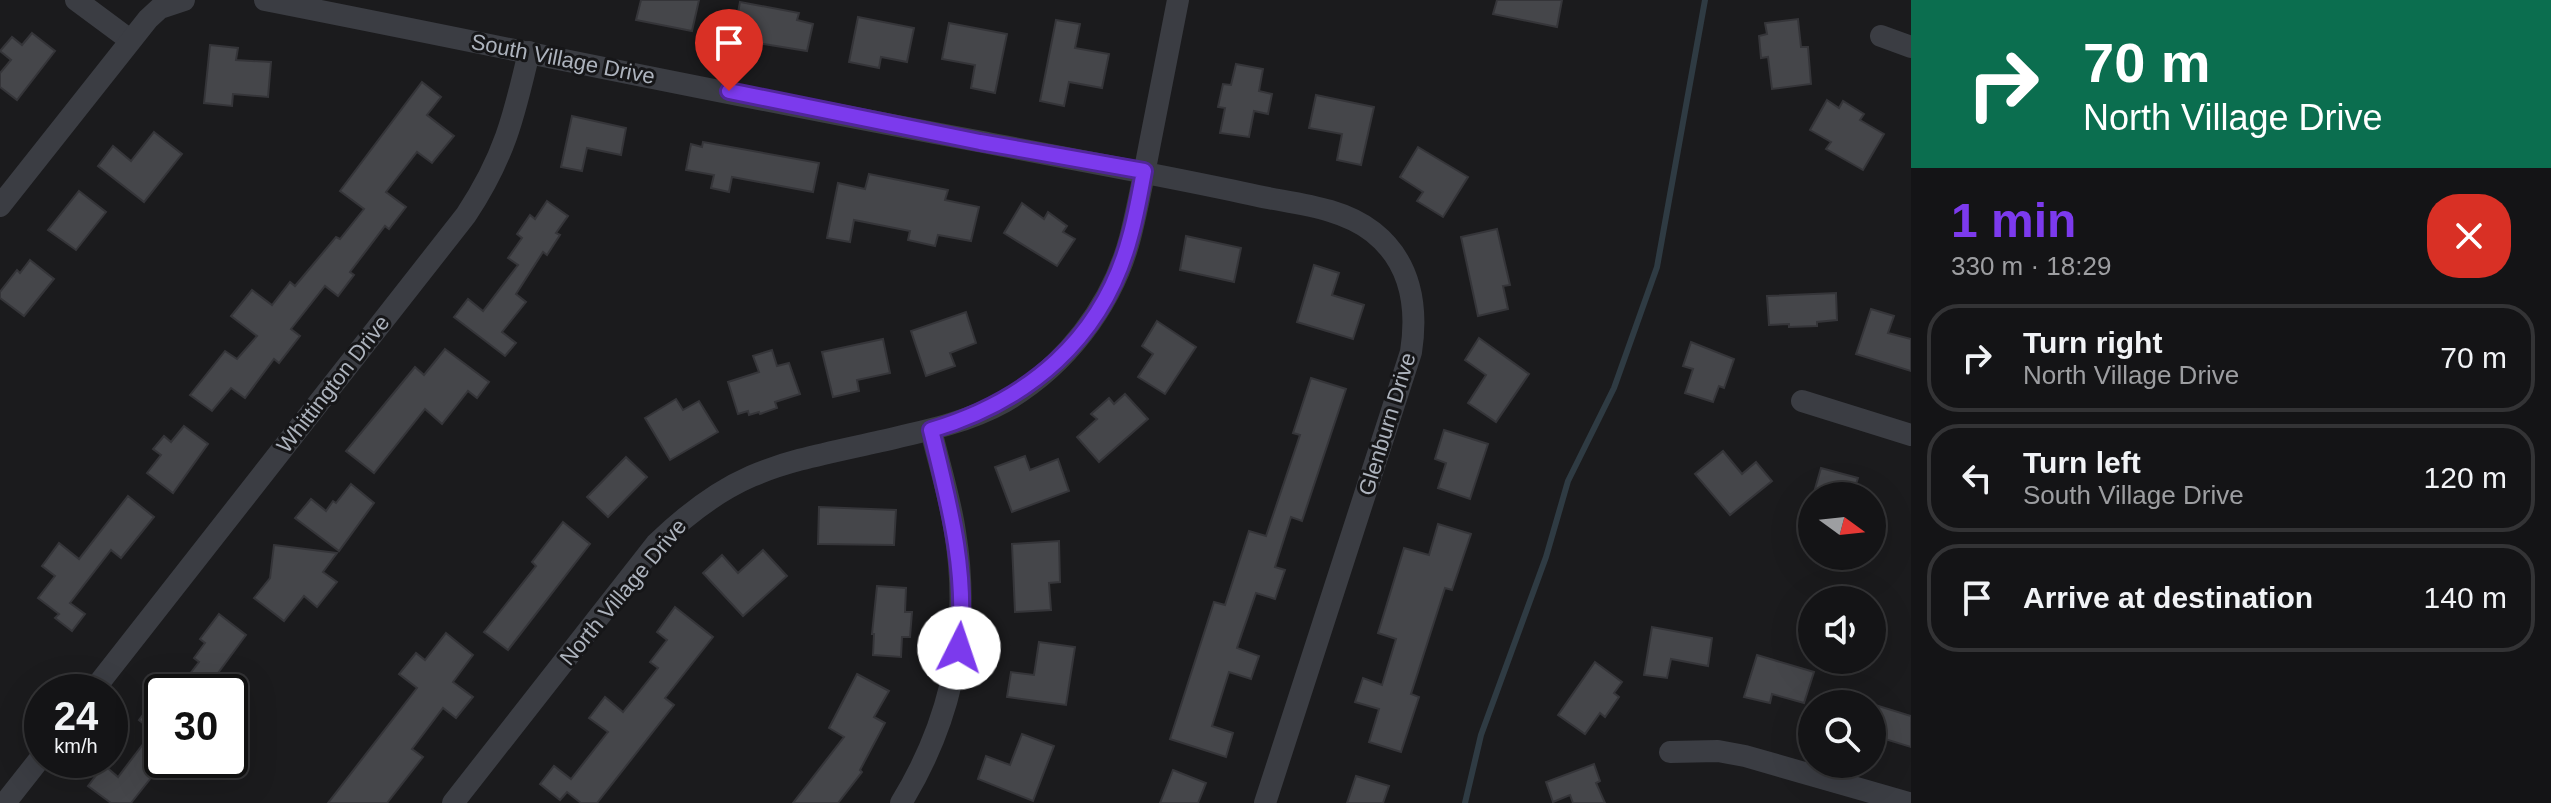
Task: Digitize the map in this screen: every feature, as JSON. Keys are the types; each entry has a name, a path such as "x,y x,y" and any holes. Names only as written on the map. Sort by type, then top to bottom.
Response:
{"street":[{"path":"76,0 130,40"},
{"path":"0,206 148,19 160,8 184,0"},
{"name":"South Village Drive","path":"265,0 980,142 1144,171"},
{"name":"North Village Drive","path":"453,803 656,544 687,514 722,489 780,463 966,420 1004,402 1039,378 1068,351 1100,308 1130,239 1178,0"},
{"path":"1881,36 1911,47"},
{"name":"Whittington Drive","path":"106,674 466,215 501,156 529,52"},
{"name":"Glenburn Drive","path":"1144,171 1336,213 1355,221 1373,232 1400,263 1414,303 1411,352 1265,803"},
{"path":"1802,401 1911,435"},
{"path":"901,803 932,747 945,711 961,630 962,579 955,530 931,430"},
{"path":"1670,752 1718,751 1745,756 1909,803"},
{"path":"5,803 25,778"}],"building":[{"path":"641,0 699,0 692,31 636,20"},
{"path":"1497,0 1562,0 1557,27 1493,14"},
{"path":"740,2 799,13 797,20 813,24 807,51 733,39"},
{"path":"858,17 914,28 907,62 881,57 879,68 849,62"},
{"path":"1798,19 1801,47 1808,47 1811,84 1772,89 1768,57 1761,58 1759,36 1767,34 1765,23"},
{"path":"1056,20 1080,24 1075,48 1109,54 1102,88 1069,82 1064,106 1040,101"},
{"path":"949,23 1007,34 995,93 971,88 975,65 942,59"},
{"path":"32,33 55,51 17,100 0,87 0,73 11,60 0,51 12,37 22,45"},
{"path":"210,45 238,48 236,60 271,62 268,97 233,94 232,106 204,103"},
{"path":"1236,64 1263,69 1259,91 1272,94 1268,114 1254,111 1249,137 1220,133 1225,108 1218,107 1223,84 1231,85"},
{"path":"422,82 441,97 427,115 454,136 432,163 417,152 386,192 406,207 389,229 385,226 350,272 354,275 338,296 325,286 291,329 300,336 279,363 274,359 245,398 231,388 212,411 190,395 225,351 237,359 257,336 231,316 252,290 272,305 290,282 295,286 336,237 340,239 364,209 340,191"},
{"path":"1316,95 1374,107 1361,165 1337,160 1342,134 1309,128"},
{"path":"1827,100 1839,108 1843,101 1864,114 1860,120 1884,134 1863,170 1826,149 1831,142 1810,130"},
{"path":"572,116 626,128 621,155 587,148 582,171 561,167"},
{"path":"154,132 182,154 144,202 98,166 113,146 131,161"},
{"path":"703,142 819,163 813,192 732,177 729,192 711,188 714,175 686,170 691,144 702,147"},
{"path":"1418,147 1468,177 1443,217 1417,201 1423,192 1400,177"},
{"path":"869,174 948,190 945,200 979,207 971,241 938,235 935,246 908,240 910,231 854,220 850,242 827,238 838,183 865,189"},
{"path":"79,191 106,212 76,250 48,230"},
{"path":"547,201 568,216 556,233 560,235 547,255 543,252 516,294 526,302 502,332 516,343 505,356 454,317 468,299 483,311 518,265 508,258 522,238 517,234 530,215 535,219"},
{"path":"1022,203 1044,219 1048,212 1067,226 1063,232 1075,239 1057,266 1004,233"},
{"path":"1497,229 1510,285 1503,286 1508,309 1478,316 1461,237"},
{"path":"1186,236 1241,248 1234,282 1180,270"},
{"path":"30,260 54,279 24,316 0,298 0,292 17,270 20,273"},
{"path":"1314,265 1339,273 1332,295 1364,305 1353,339 1297,322"},
{"path":"1836,293 1837,320 1817,322 1817,326 1769,325 1767,296"},
{"path":"1871,309 1894,316 1888,333 1911,339 1911,371 1856,354"},
{"path":"966,312 976,343 950,353 955,366 926,376 911,331"},
{"path":"1157,321 1196,347 1165,394 1138,377 1153,354 1142,346"},
{"path":"1479,338 1529,374 1496,422 1468,403 1486,375 1465,360"},
{"path":"883,339 890,373 857,380 859,391 833,397 822,352"},
{"path":"1691,342 1734,359 1724,388 1719,386 1713,402 1685,393 1693,369 1683,366"},
{"path":"445,349 489,382 477,398 468,391 442,424 425,409 374,473 346,451 415,367 424,375"},
{"path":"772,350 777,366 789,363 800,394 775,402 777,408 760,414 749,415 748,411 738,414 728,382 759,372 753,356"},
{"path":"1311,378 1346,389 1302,521 1291,517 1275,567 1285,570 1275,599 1256,593 1237,648 1259,656 1251,679 1229,672 1212,726 1233,733 1226,757 1170,739 1214,602 1225,605 1249,531 1266,536 1300,435 1293,433"},
{"path":"1125,394 1148,419 1099,462 1077,437 1097,419 1091,414 1109,398 1114,404"},
{"path":"676,399 683,410 699,401 718,432 670,460 645,418"},
{"path":"184,426 208,444 173,493 147,473 161,455 153,449 164,436 171,442"},
{"path":"1444,430 1488,444 1470,499 1438,488 1446,463 1435,459"},
{"path":"1723,451 1742,474 1756,462 1772,481 1730,515 1695,474"},
{"path":"1025,456 1030,470 1058,459 1069,491 1012,512 995,467"},
{"path":"626,457 647,477 608,517 587,497"},
{"path":"1821,468 1858,478 1857,482 1817,482"},
{"path":"351,484 374,503 339,551 295,518 311,499 326,511"},
{"path":"128,496 154,517 121,558 111,550 70,603 85,614 72,631 55,618 59,614 38,598 55,576 42,566 59,543 79,559"},
{"path":"819,507 896,510 894,545 818,544"},
{"path":"563,522 590,544 508,650 484,632 536,566 532,562"},
{"path":"1438,524 1471,534 1452,590 1445,588 1411,694 1419,697 1401,752 1369,742 1379,709 1355,702 1363,678 1382,685 1396,639 1378,633 1404,548 1429,555"},
{"path":"1059,541 1060,582 1049,583 1051,610 1015,612 1012,544"},
{"path":"274,545 337,553 323,572 337,582 317,607 304,596 284,621 254,598 270,578"},
{"path":"763,550 787,576 743,616 703,573 722,555 738,573"},
{"path":"877,586 906,588 905,612 912,612 910,637 902,637 901,657 873,655"},
{"path":"675,607 713,637 665,698 674,705 597,803 581,803 567,792 560,800 540,784 554,766 571,779 608,732 589,718 605,697 623,712 658,668 650,662 667,640 657,632"},
{"path":"219,614 246,635 217,674 190,674 199,662 194,658 205,643 200,639"},
{"path":"1652,627 1712,638 1708,666 1671,659 1667,678 1644,675"},
{"path":"446,633 473,655 453,682 473,697 456,718 443,708 412,749 423,757 387,803 328,803 417,688 399,674 416,653 425,660"},
{"path":"1039,642 1075,647 1066,705 1007,697 1011,672 1034,675"},
{"path":"1757,655 1798,667 1798,674 1813,674 1808,690 1798,690 1798,701 1772,694 1770,703 1744,697"},
{"path":"1595,662 1622,682 1614,693 1619,697 1605,717 1600,713 1585,734 1558,715"},
{"path":"857,674 889,691 874,717 885,723 860,770 862,772 838,803 793,803 844,737 829,728"},
{"path":"1886,708 1911,716 1911,747 1886,739"},
{"path":"1022,734 1054,746 1033,801 978,779 986,756 1010,765"},
{"path":"144,743 144,778 151,778 131,803 111,803 88,786 94,778 128,778 128,764"},
{"path":"1594,764 1600,781 1596,783 1605,803 1573,803 1570,795 1553,802 1546,782"},
{"path":"1173,770 1206,783 1198,803 1160,803"},
{"path":"1356,776 1389,786 1383,803 1347,803"}],"waterway":[{"path":"1465,803 1481,735 1546,557 1568,481 1614,388 1657,267 1705,0"}],"route":[{"path":"729,91 980,142 1144,171 1130,239 1119,269 1088,326 1068,351 1039,378 1004,402 966,420 931,430 955,530 962,579 959,648"}]}
